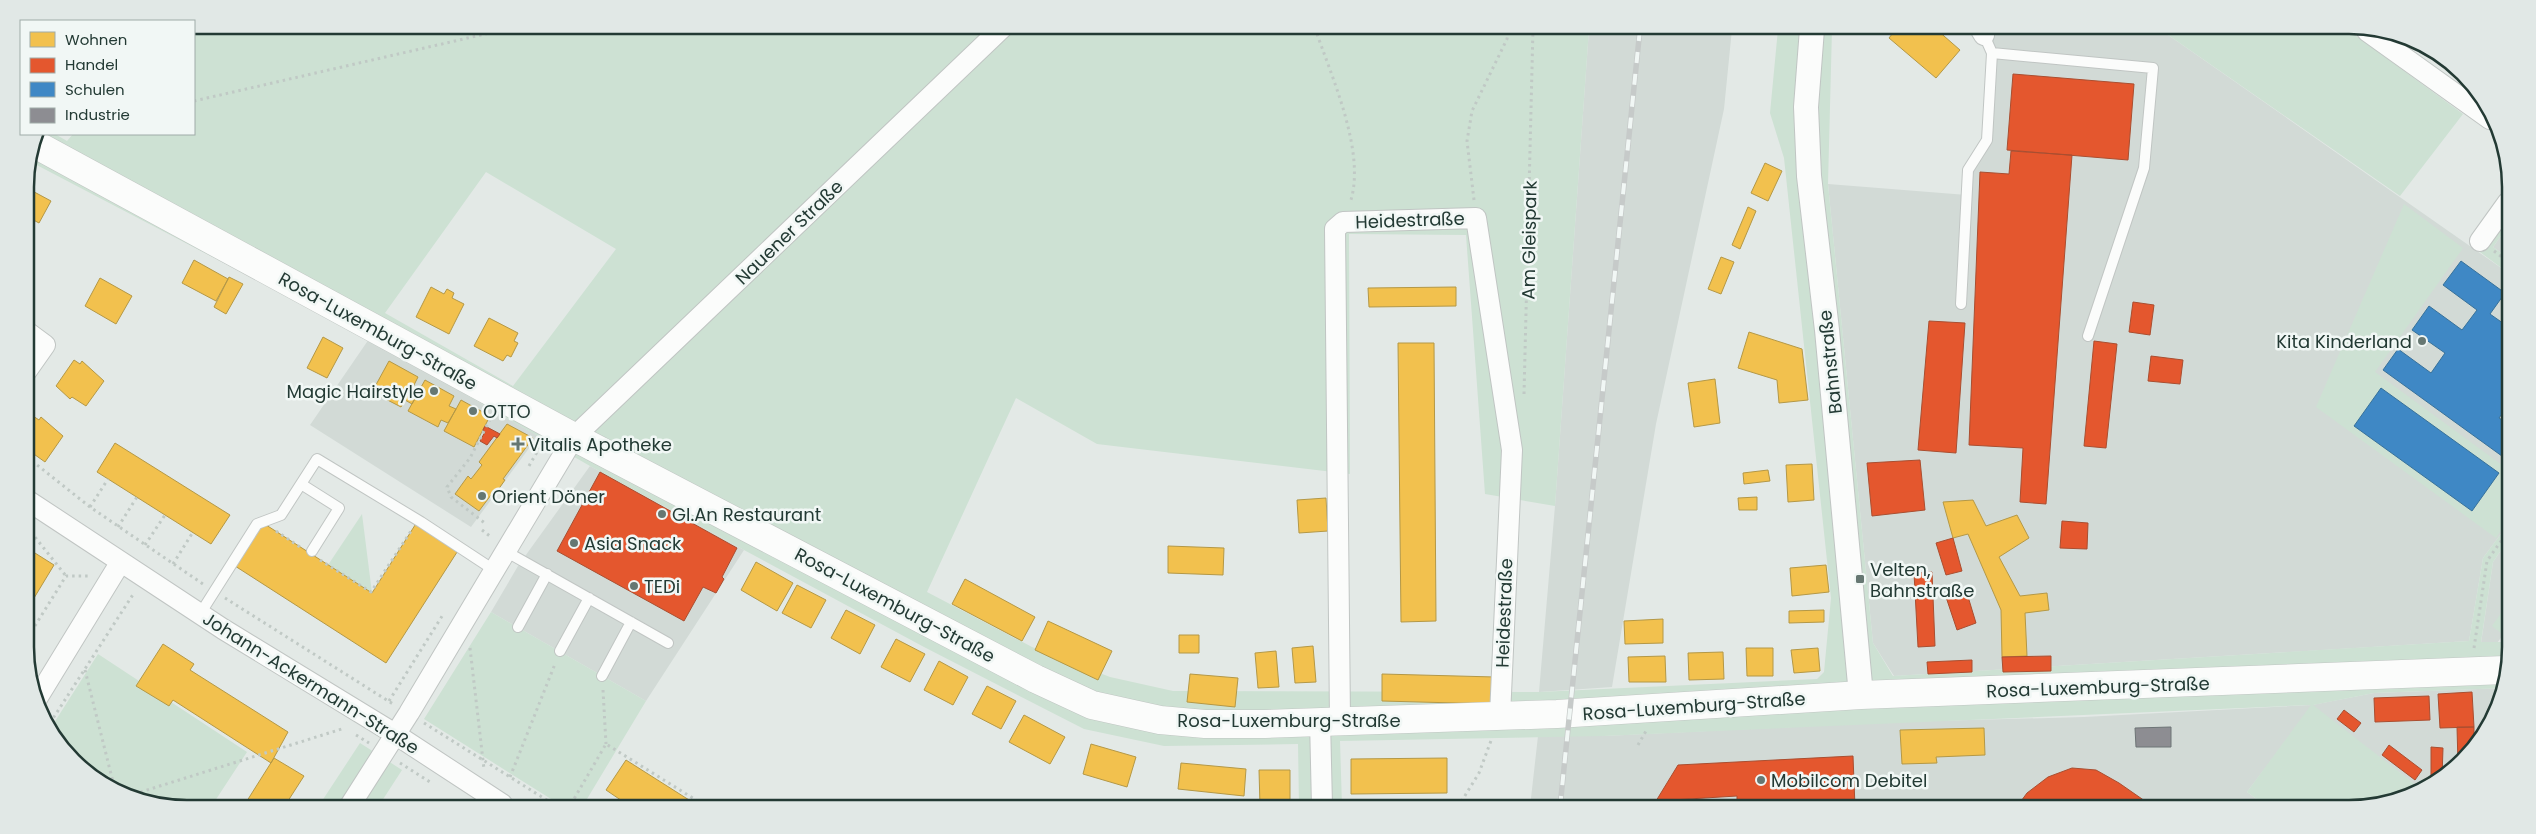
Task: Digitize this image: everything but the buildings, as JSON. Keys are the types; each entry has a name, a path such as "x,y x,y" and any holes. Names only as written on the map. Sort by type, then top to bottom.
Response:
{"main road":[{"name":"Rosa-Luxemburg-Straße","path":"39,146 574,437 1036,679 1092,705 1160,720 1205,724 1500,716 1861,695 2500,670"}],"street":[{"name":"Nauener Straße","path":"353,800 467,617 486,565 505,551 574,437 996,34"},
{"name":"Bahnstraße","path":"1812,34 1806,107 1808,176 1827,330 1861,695"},
{"path":"2376,36 2484,115"},
{"path":"2480,241 2502,210"},
{"name":"Heidestraße","path":"1323,800 1330,720 1335,229 1343,222 1476,218 1512,450 1500,716"},
{"path":"34,337 45,345 34,361"},
{"name":"Johann-Ackermann-Straße","path":"34,506 115,570 139,585 200,614 395,734 494,799"},
{"path":"41,693 115,570"}],"lane":[{"path":"1961,304 1968,170 1987,140 1992,53 1983,34"},
{"path":"1992,53 2153,68 2144,168 2088,336"},
{"path":"200,614 257,524 281,515 317,460 421,522 486,565"},
{"path":"301,484 339,508 309,552"},
{"path":"505,551 668,643"},
{"path":"518,627 547,574"},
{"path":"560,650 589,598"},
{"path":"602,676 631,622"}],"path":[{"path":"195,101 485,34"},
{"path":"1317,34 1351,140 1355,168 1353,194 1343,222"},
{"path":"1476,218 1467,141 1470,118 1508,34"},
{"name":"Am Gleispark","path":"1524,397 1533,34"},
{"path":"484,431 470,458 447,487 451,497 486,524"},
{"path":"34,463 90,508 237,606"},
{"path":"90,508 108,479"},
{"path":"118,527 137,497"},
{"path":"145,545 165,515"},
{"path":"271,528 371,592 412,529"},
{"path":"482,530 492,536 486,565"},
{"path":"173,564 192,532"},
{"path":"34,536 66,576"},
{"path":"2474,648 2487,560 2502,539"},
{"path":"66,576 115,570 139,585 143,598"},
{"path":"34,627 66,576"},
{"path":"52,720 139,585"},
{"path":"389,701 446,610"},
{"path":"467,617 494,799"},
{"path":"510,777 560,650"},
{"path":"84,670 112,781"},
{"path":"573,800 606,744 602,676"},
{"path":"1462,800 1479,774 1500,716"},
{"path":"337,723 432,784"},
{"path":"139,793 345,728"},
{"path":"606,744 696,800"}],"shaded area":[{"path":"1589,34 1732,34 1724,109 1656,424 1612,687 1539,692 1555,506"},
{"path":"1990,34 2167,34 2502,269 2502,532 2483,558 2469,641 1894,676 1873,643 1828,184 1967,195 1968,170 1987,140"},
{"path":"2502,234 2502,253 2493,247"},
{"path":"369,339 538,436 471,527 310,425"},
{"path":"590,466 744,550 646,701 491,612 518,566"},
{"path":"2502,549 2502,636 2497,643 2481,643 2493,562"},
{"path":"2497,688 2491,706 2471,740 2442,769 2415,785 2312,706 2247,792 2258,800 1531,800 1538,736 1604,736 1897,722 2084,717 2312,705 2374,693"}],"green space":[{"path":"195,34 1589,34 1555,506 1485,494 1466,235 1349,234 1350,474 1097,444 1016,398 927,592 1032,647 1110,677 1173,691 1539,692 1817,679 1824,672 1831,598 1784,158 1770,113 1778,34 1832,34 1828,184 1873,643 1893,676 2469,641 2483,558 2502,532 2502,549 2493,562 2481,642 2502,642 2501,667 2497,687 2374,693 2313,705 2415,785 2398,792 2359,800 2258,800 2247,792 2311,705 1604,736 1340,741 1342,800 1299,800 1298,744 1164,746 1084,729 924,647 590,466 369,339 36,164 43,135 57,135 67,141 72,135 195,135","holes":["486,172 616,249 513,386 385,313"]},
{"path":"2167,34 2354,34 2463,114 2400,196"},
{"path":"2502,198 2502,234 2493,247 2502,253 2502,268 2469,244"},
{"path":"2404,204 2463,248 2375,372 2502,465 2502,529 2496,538 2316,407"},
{"path":"362,514 372,593 328,565"},
{"path":"491,612 646,701 586,800 553,800 424,719"},
{"path":"2502,612 2502,632 2501,633 2492,626"},
{"path":"98,654 247,752 216,800 167,799 128,789 110,780 79,755 65,740 54,723"},
{"path":"360,743 402,770 383,800 323,800"}],"railway":[{"path":"1561,800 1639,34"}],"place":[{"name":"Kita Kinderland","path":"2422,341"},
{"name":"Magic Hairstyle","path":"434,391"},
{"name":"OTTO","path":"473,411"},
{"name":"Vitalis Apotheke","path":"518,444"},
{"name":"Orient Döner","path":"482,496"},
{"name":"GI.An Restaurant","path":"662,514"},
{"name":"Asia Snack","path":"574,543"},
{"name":"Velten, Bahnstraße","path":"1860,579"},
{"name":"TEDi","path":"634,586"},
{"name":"Mobilcom Debitel","path":"1761,780"}]}
